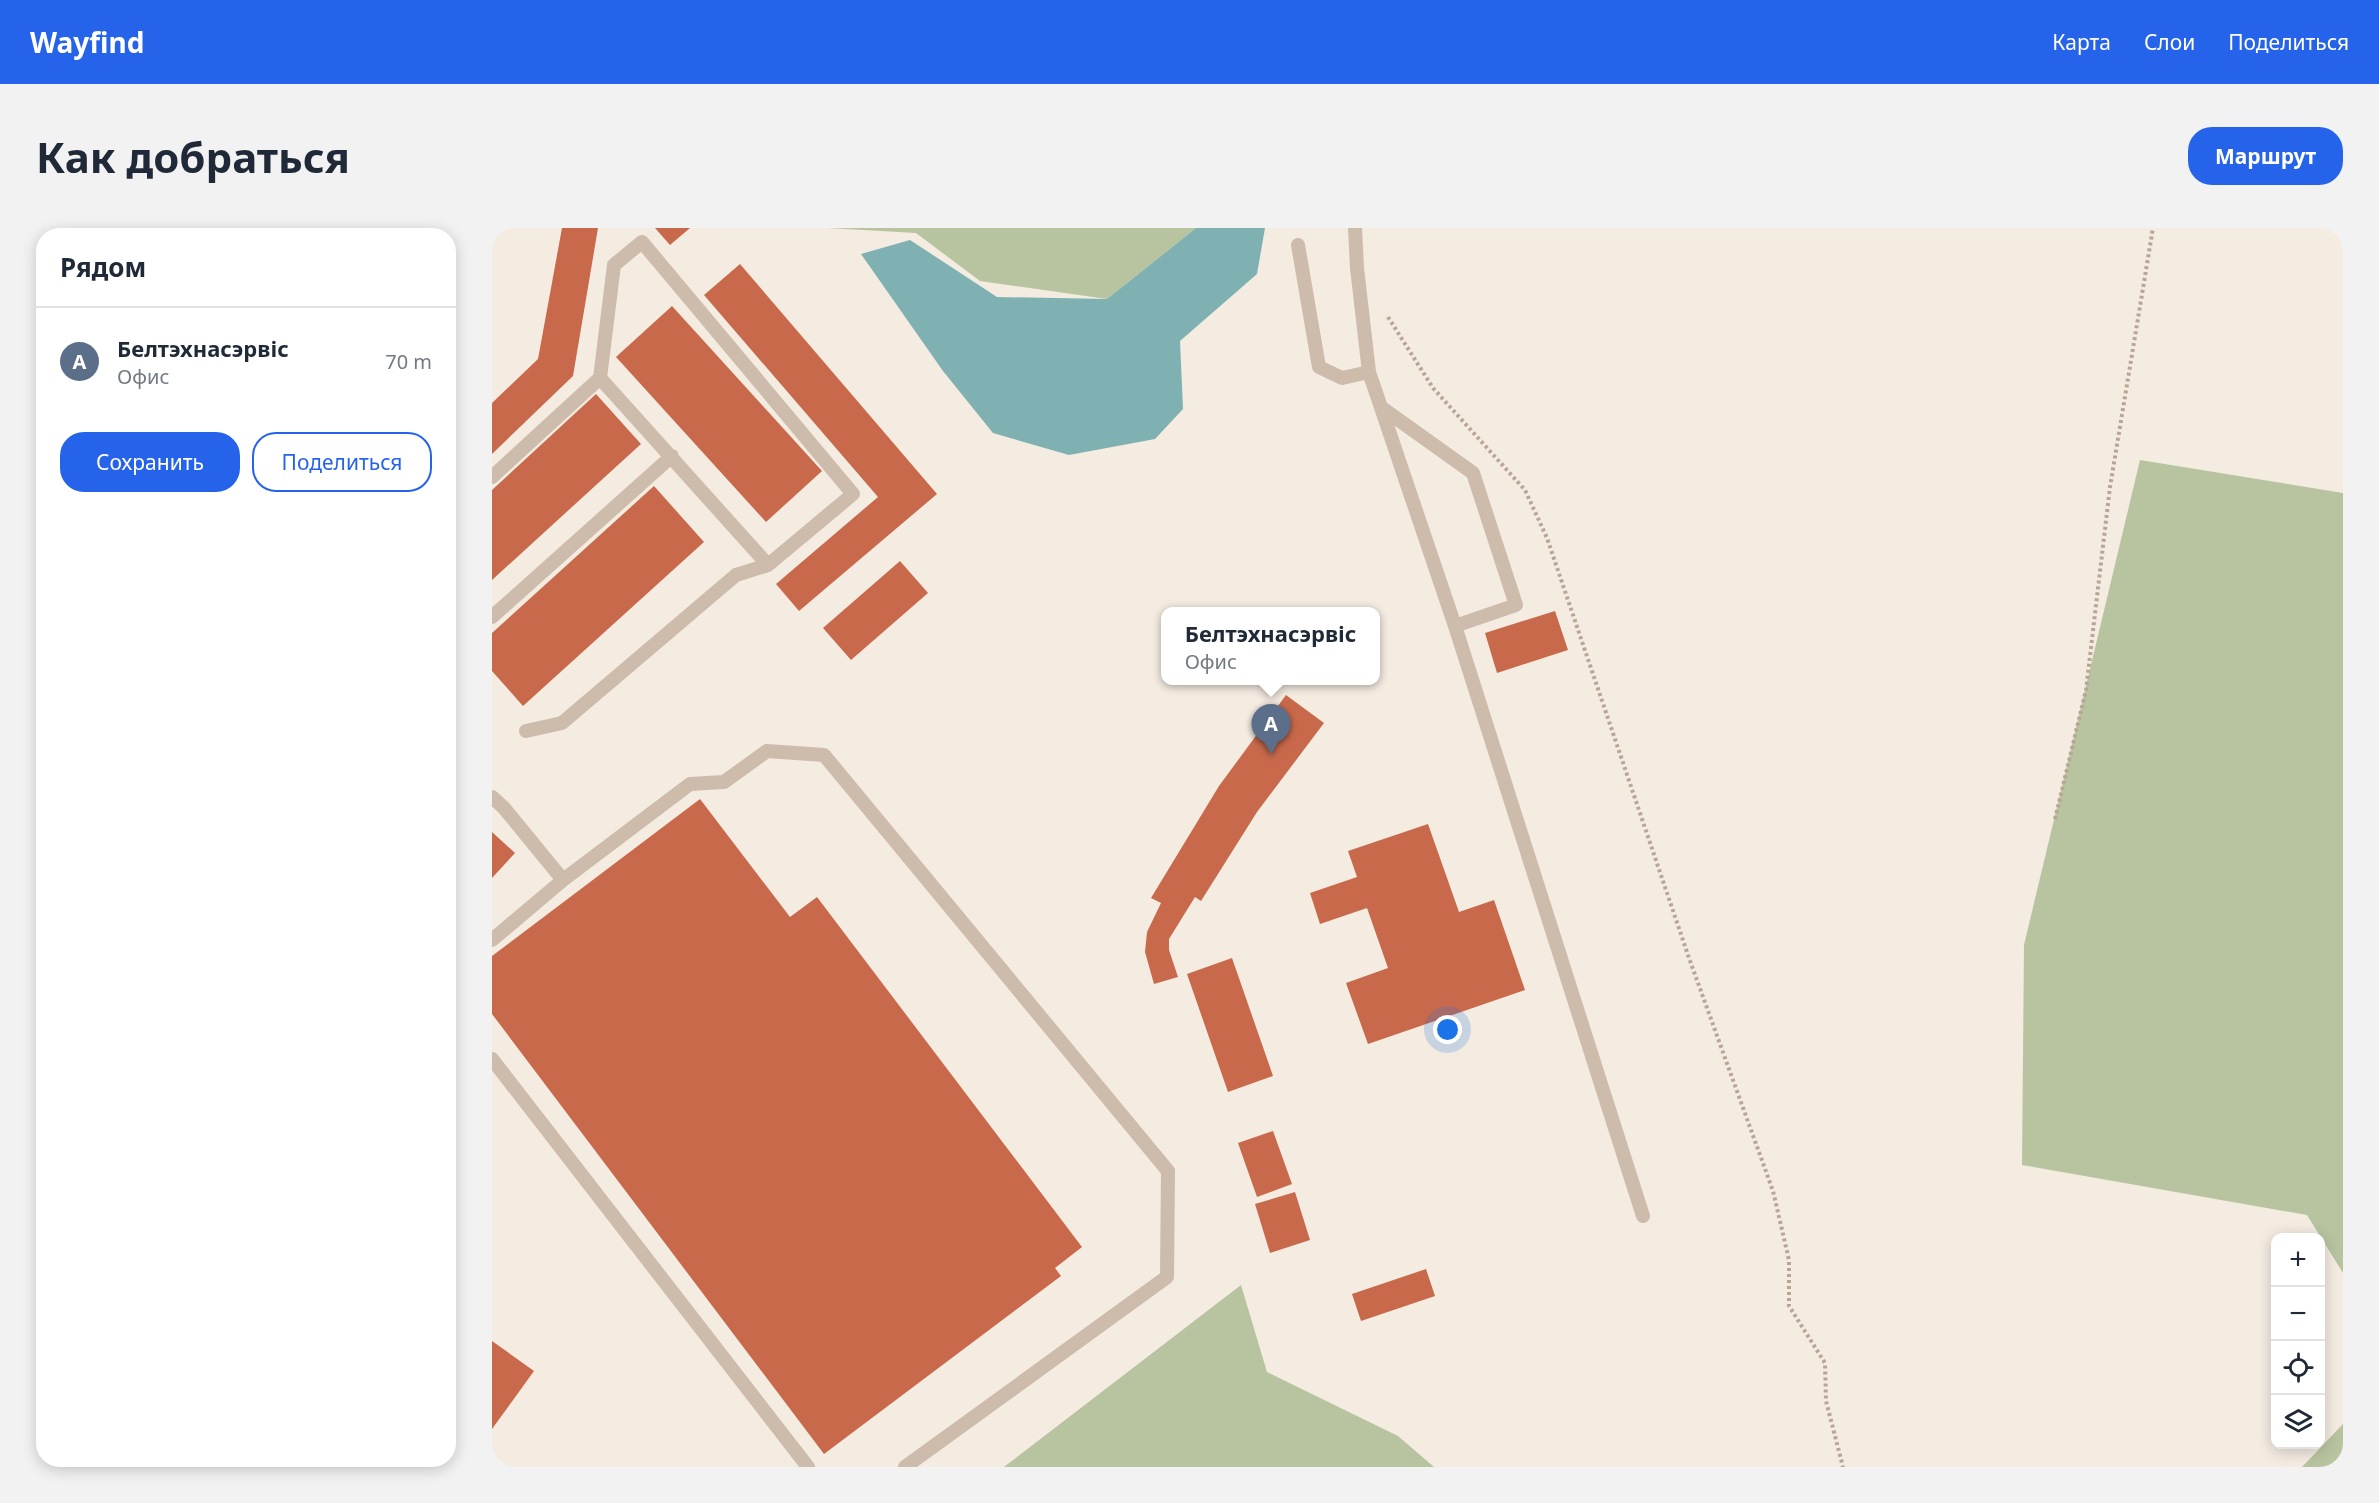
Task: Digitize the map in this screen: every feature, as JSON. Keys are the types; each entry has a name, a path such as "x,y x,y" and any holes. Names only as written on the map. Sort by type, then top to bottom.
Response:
{"lane":[{"path":"1355,228 1357,268 1369,372 1455,626 1643,1216"},
{"path":"492,477 600,378 614,266 642,242 853,494 768,565 736,575 562,723 526,731"},
{"path":"1298,245 1319,367 1342,378 1369,372"},
{"path":"600,378 768,565"},
{"path":"1382,408 1473,472 1515,605 1455,626"},
{"path":"492,617 672,456"},
{"path":"492,940 563,880 690,784 724,782 767,751 824,754 1168,1171 1167,1277 905,1467"},
{"path":"492,797 504,808 563,880"},
{"path":"492,1059 808,1467"}],"path":[{"path":"2055,819 2086,690 2110,487 2153,228"},
{"path":"1382,308 1433,388 1525,490 1547,538 1686,946 1773,1191 1789,1260 1789,1306 1825,1363 1826,1401 1843,1467"}],"green space":[{"path":"828,228 1196,228 1107,299 980,281 916,233"},
{"path":"2140,460 2343,493 2343,1273 2325,1244 2325,1233 2318,1233 2307,1215 2022,1165 2024,945"},
{"path":"1241,1285 1267,1372 1398,1436 1434,1467 1004,1467"},
{"path":"2343,1424 2343,1467 2302,1467 2319,1449 2325,1449 2325,1443"}],"water":[{"path":"1196,228 1265,228 1257,274 1180,341 1183,409 1155,439 1069,455 993,433 943,371 861,254 910,240 997,297 1107,299"}],"building":[{"path":"562,228 598,228 573,376 492,454 492,403 538,359"},
{"path":"655,228 690,228 670,245"},
{"path":"740,264 937,494 799,611 776,584 878,497 704,295"},
{"path":"672,306 822,471 766,522 616,357"},
{"path":"596,394 641,444 492,580 492,490"},
{"path":"654,486 704,542 523,706 492,671 492,633"},
{"path":"900,561 928,593 851,660 823,628"},
{"path":"1555,611 1568,650 1497,673 1485,633"},
{"path":"1286,695 1324,723 1257,812 1201,901 1195,897 1169,939 1169,950 1178,977 1154,984 1145,952 1147,932 1161,903 1151,898 1219,786"},
{"path":"700,799 790,917 817,897 1082,1247 1055,1268 1061,1276 824,1454 492,1014 492,956"},
{"path":"1428,824 1459,912 1494,900 1525,990 1368,1044 1346,983 1388,968 1367,908 1320,924 1310,893 1357,877 1348,851"},
{"path":"492,832 515,853 492,878"},
{"path":"1232,958 1273,1076 1228,1092 1187,974"},
{"path":"1273,1131 1292,1184 1257,1197 1238,1143"},
{"path":"1295,1192 1310,1240 1270,1253 1255,1204"},
{"path":"1426,1269 1435,1296 1361,1321 1352,1294"},
{"path":"492,1341 534,1371 492,1429"}],"place":[{"name":"Белтэхнасэрвіс","path":"1271,754"}]}
